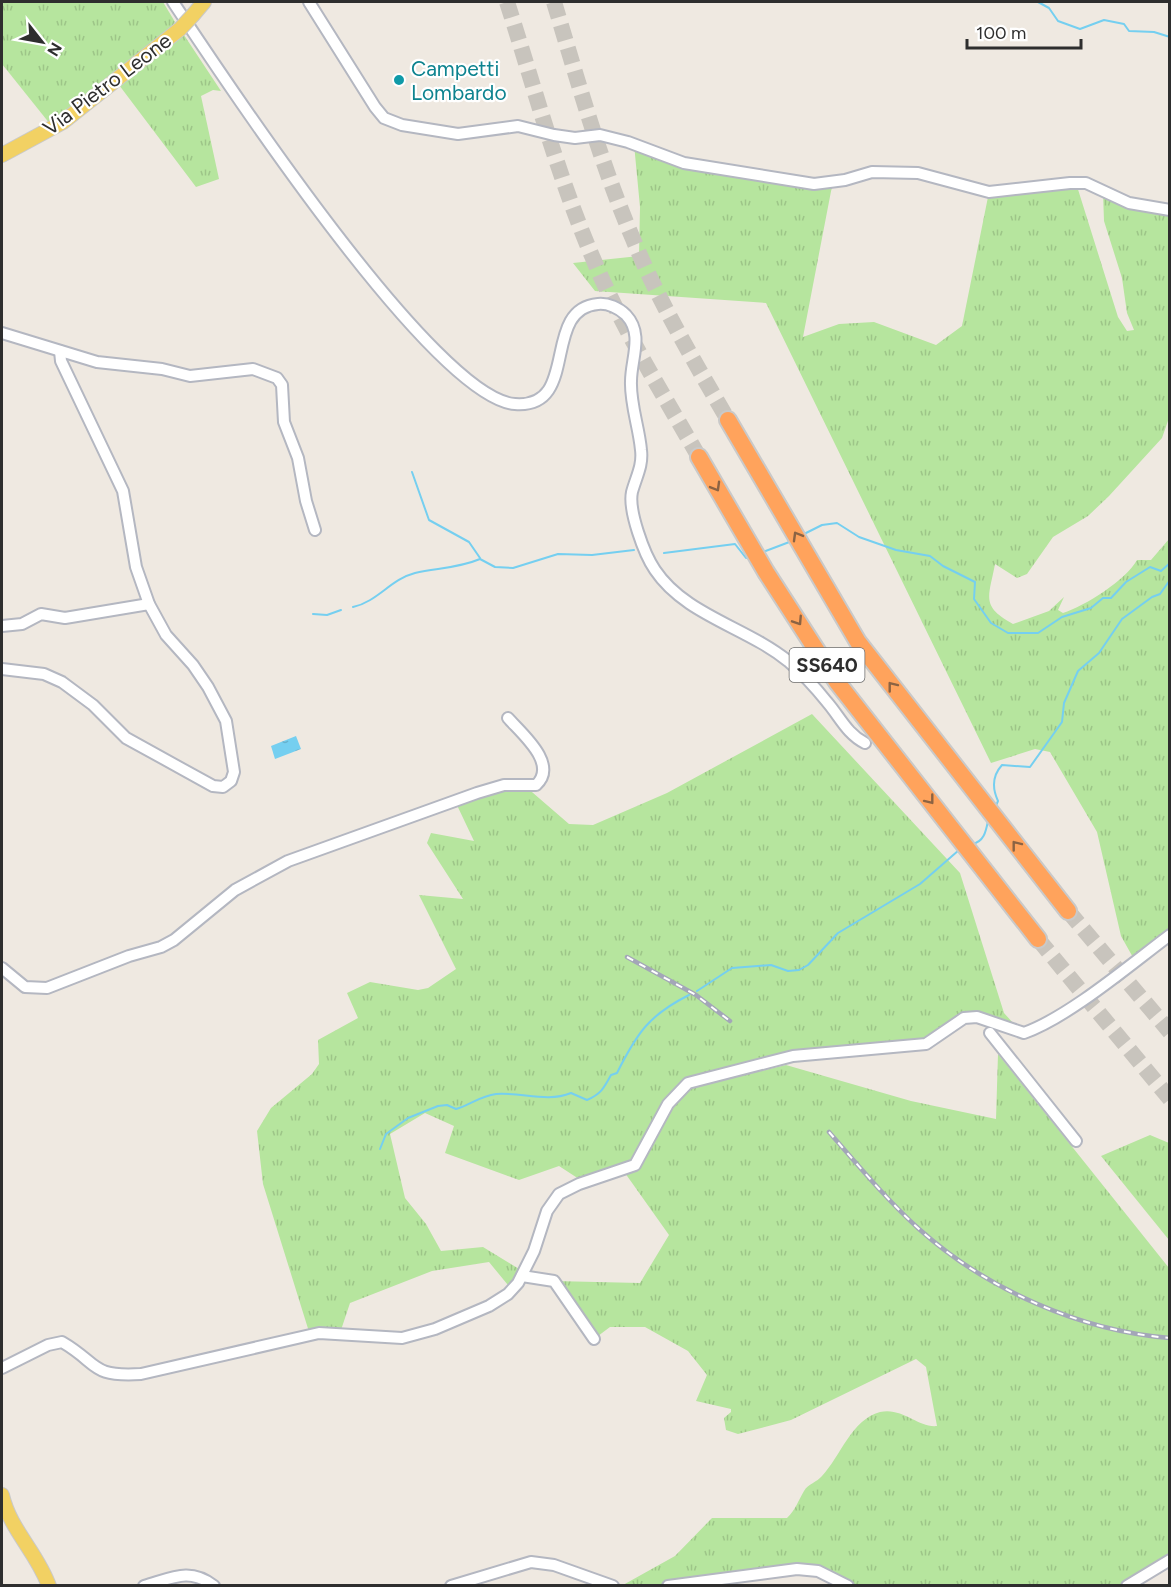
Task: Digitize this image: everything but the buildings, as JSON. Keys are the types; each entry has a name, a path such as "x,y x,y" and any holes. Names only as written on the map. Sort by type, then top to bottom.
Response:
{"highway":[{"name":"SS640","path":"728,420 858,642 1068,911"},
{"name":"SS640","path":"699,457 766,572 837,682 1038,939"}],"main road":[{"name":"Via Pietro Leone","path":"2,156 63,122 180,29 204,2"},
{"path":"2,1495 9,1520 39,1560 49,1586"}],"street":[{"path":"173,2 267,141 338,234 429,345 485,392 508,403 521,404 534,401 546,393 554,382 565,333 574,316 582,309 598,304 615,307 624,313 634,327 636,338 630,384 642,461 631,500 643,546 653,567 669,588 688,603 751,635 789,662 807,679 852,735 865,742"},
{"path":"309,2 375,107 384,118 402,125 458,134 518,126 575,138 600,135 628,142 684,163 814,184 845,180 872,172 918,173 988,192 1086,183 1129,203 1170,210"},
{"path":"2,333 96,362 190,376 253,369 277,378 282,388 284,422 298,458 306,501 315,530"},
{"path":"2,669 54,678 93,705 126,738 209,784 219,787 228,784 234,772 231,739 222,712 196,668 166,635 149,604 136,567 123,491 61,360 60,351"},
{"path":"2,626 22,624 41,614 65,618 149,604"},
{"path":"2,968 25,987 39,989 56,985 113,962 167,944 235,890 288,861 495,788 509,784 533,786 539,782 543,774 542,759 508,718"},
{"path":"2,1368 48,1345 62,1342 97,1370 116,1376 141,1374 319,1333 402,1338 435,1329 489,1306 508,1294 520,1280 534,1251 547,1211 559,1194 579,1184 635,1165 668,1104 688,1083 793,1056 926,1044 964,1018 977,1017 1024,1033 1068,1009 1170,935"},
{"path":"990,1033 1076,1141"},
{"path":"520,1280 554,1281 594,1339"},
{"path":"1127,1586 1170,1560"},
{"path":"452,1586 531,1562 554,1565 614,1586"},
{"path":"668,1586 797,1569 818,1571 848,1586"},
{"path":"144,1586 190,1574 202,1576 214,1586"}],"green space":[{"path":"2,2 163,2 175,22 169,30 50,124 2,64"},
{"path":"184,35 221,91 213,90 201,96 219,179 196,187 119,85"},
{"path":"634,144 684,163 833,181 803,337 839,324 874,322 936,345 962,326 989,192 1076,183 1118,317 1127,331 1134,330 1127,313 1122,278 1104,221 1103,192 1169,210 1170,415 1162,438 1088,516 1053,537 1027,574 1017,578 995,564 989,593 989,600 995,612 1013,624 1049,611 1064,597 1058,610 1063,613 1082,605 1115,584 1137,560 1151,560 1169,539 1169,935 1135,961 1121,936 1097,832 1050,752 1035,749 991,763 766,303 595,291 573,263 639,256 640,207"},
{"path":"812,714 960,873 1004,1013 1014,1024 992,1015 966,1013 922,1041 758,1062 691,1076 670,1094 632,1160 579,1179 559,1166 519,1180 445,1153 454,1126 425,1113 390,1134 405,1198 426,1224 441,1251 483,1247 524,1272 512,1290 489,1262 432,1271 350,1303 340,1333 310,1335 263,1184 257,1131 271,1108 312,1074 319,1064 318,1040 358,1018 347,993 370,982 418,990 428,988 456,969 419,895 463,899 427,843 431,833 474,841 455,801 525,786 569,824 593,825 667,793"},
{"path":"998,1054 1169,1268 1169,1560 1127,1586 848,1585 797,1569 659,1585 623,1585 675,1556 712,1518 787,1518 806,1489 829,1468 854,1430 870,1416 880,1412 896,1412 923,1424 937,1426 926,1367 916,1359 791,1420 738,1434 726,1430 724,1418 731,1412 731,1409 696,1401 707,1375 688,1351 645,1327 610,1327 594,1339 554,1281 640,1283 669,1235 625,1173 642,1162 670,1109 690,1088 786,1065 911,1101 996,1119"},
{"path":"1150,1135 1169,1143 1169,1240 1101,1156"}],"water":[{"path":"296,736 301,749 275,759 271,746"}],"waterway":[{"path":"1038,2 1049,8 1058,21 1080,29 1104,20 1124,24 1129,31 1154,32 1170,37"},
{"path":"412,472 429,520 469,542 480,558"},
{"path":"802,535 822,525 837,523 859,537 896,550 930,556 943,566 975,582 974,599 991,623 1008,633 1038,633 1062,617 1091,608 1103,598 1111,598 1126,582 1150,567 1161,571 1170,563"},
{"path":"763,552 792,541"},
{"path":"664,553 735,544 746,558 750,557"},
{"path":"353,607 369,600 406,576 480,559 495,567 513,568 558,554 592,555 634,550"},
{"path":"995,808 998,801 994,782 996,773 1002,765 1030,767 1062,722 1064,703 1078,671 1099,653 1122,619 1152,597 1160,594 1170,580"},
{"path":"313,614 327,615 341,610"},
{"path":"972,844 982,838 988,821"},
{"path":"697,991 732,968 771,965 788,971 799,970 808,965 838,933 920,884 959,850"},
{"path":"380,1149 386,1134 408,1118 438,1106 447,1105 456,1109 496,1094 553,1097 571,1093 587,1100 592,1098 602,1090 611,1075 617,1073 646,1026 675,1002 689,995"}],"tunnel":[{"path":"507,2 557,162 592,256 629,333 699,457"},
{"path":"554,2 600,151 633,239 666,308 728,420"},
{"path":"1068,911 1170,1032"},
{"path":"1038,939 1170,1099"}],"railway":[{"path":"627,957 696,995 730,1021"},
{"path":"829,1132 907,1218 945,1251 974,1270 1004,1288 1069,1316 1136,1334 1170,1338"}],"place":[{"name":"Campetti Lombardo","path":"399,80"}]}
